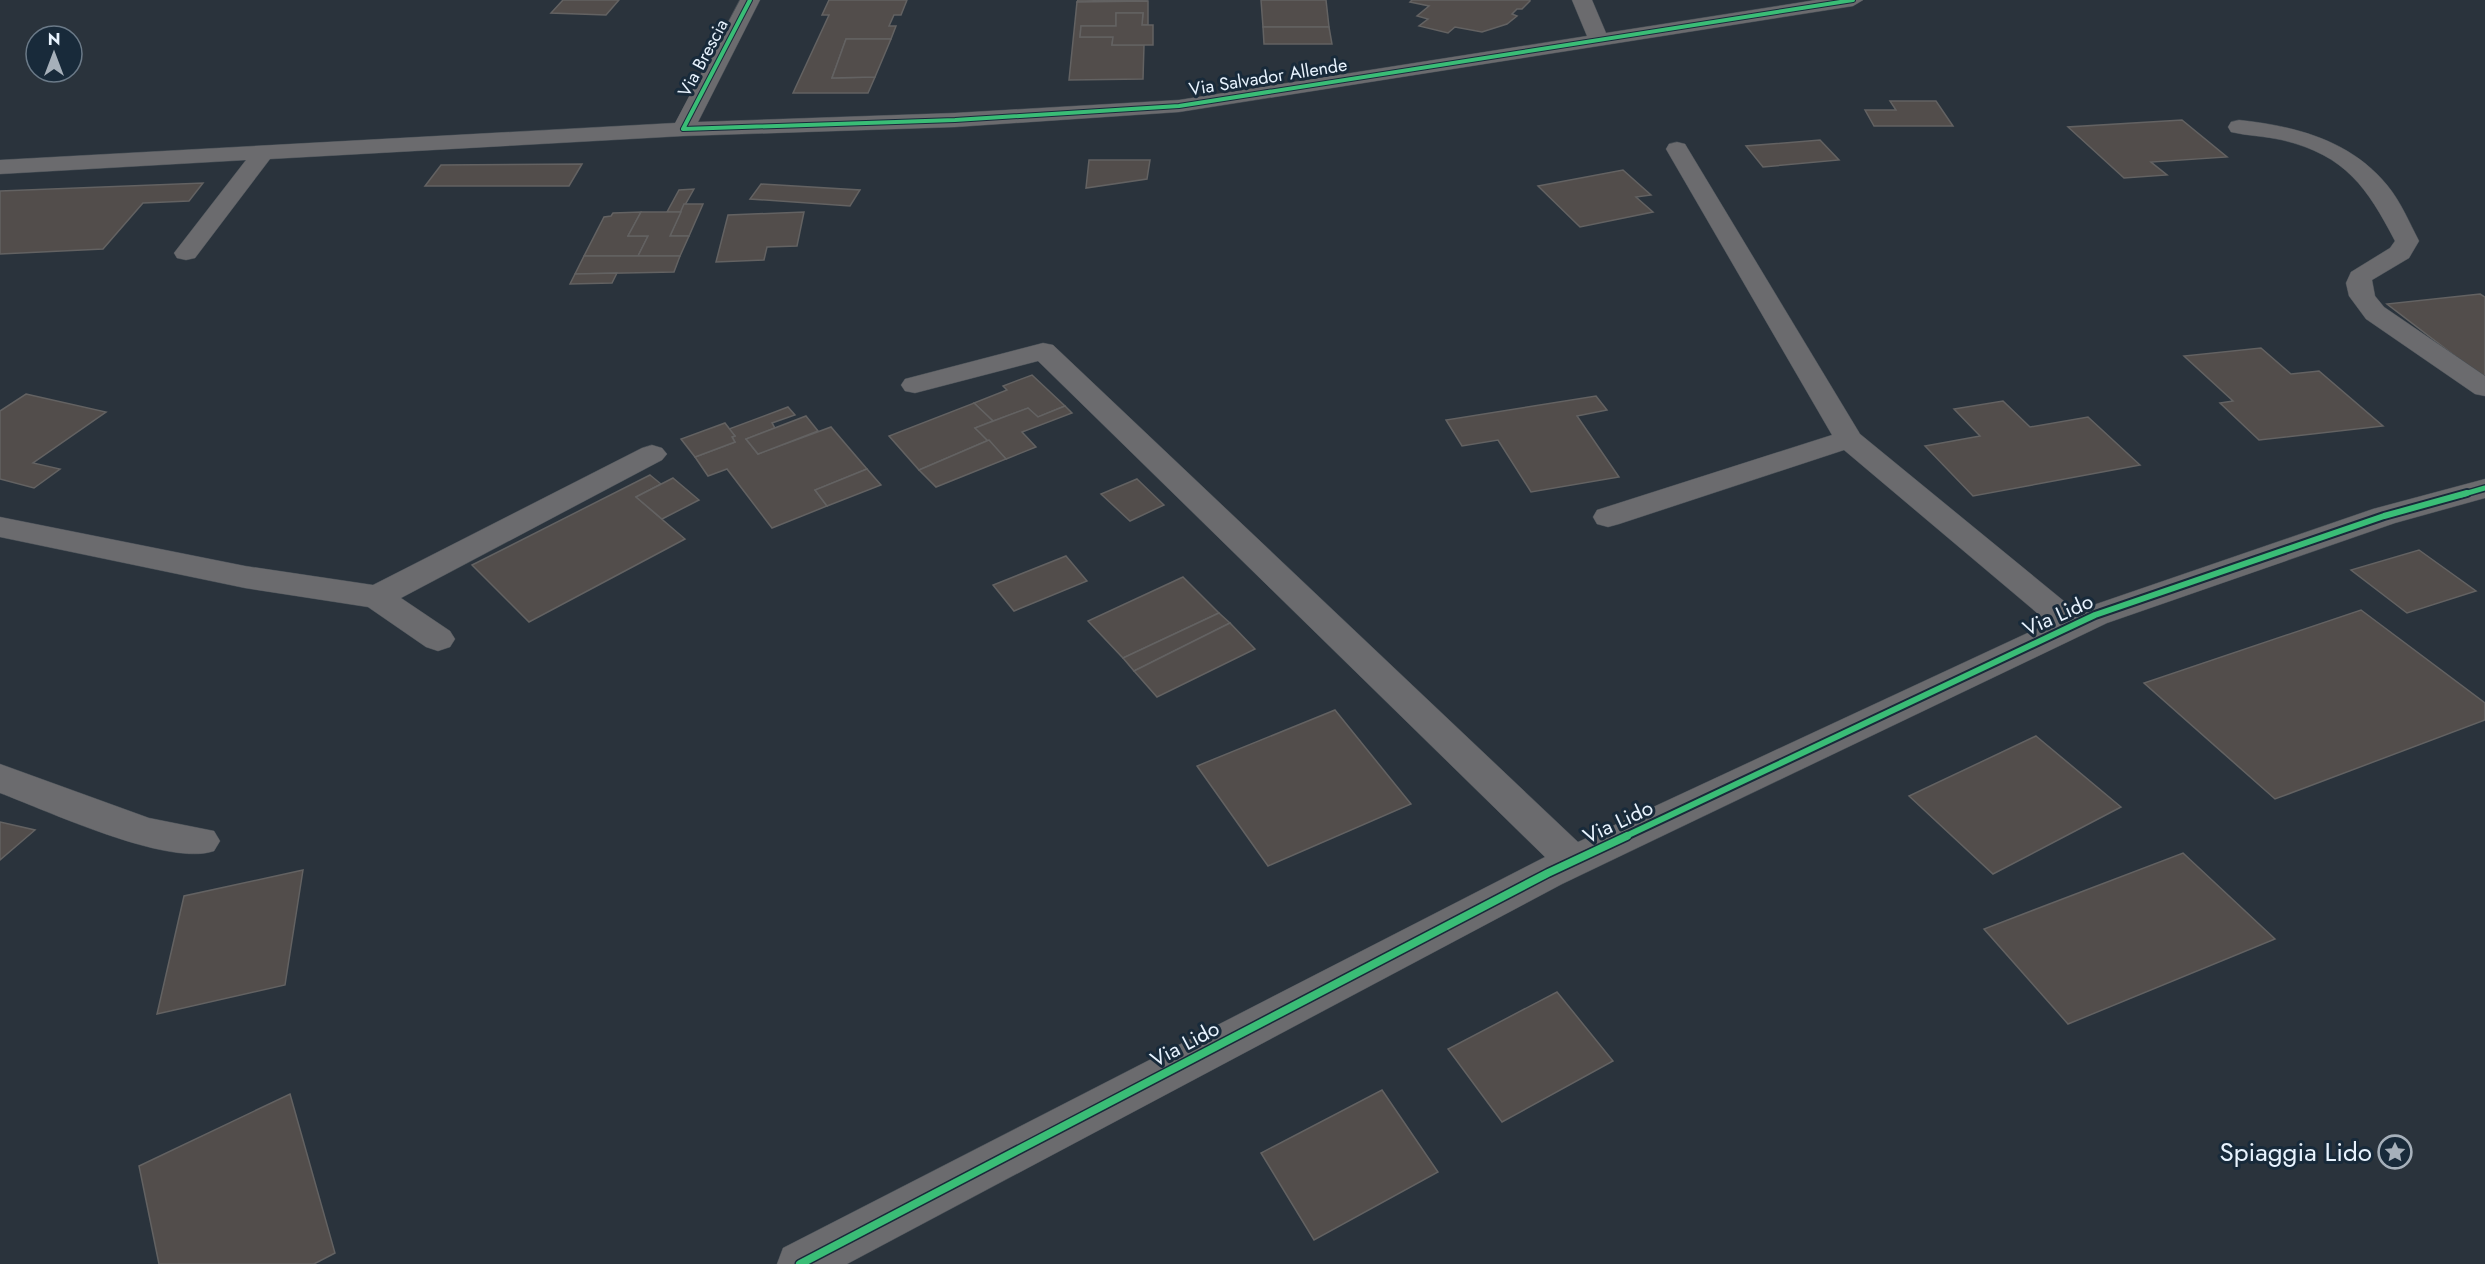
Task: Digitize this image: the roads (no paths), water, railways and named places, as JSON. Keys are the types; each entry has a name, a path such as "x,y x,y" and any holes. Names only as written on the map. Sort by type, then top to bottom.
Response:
{"street":[{"name":"Via Brescia","path":"683,129 750,0"},
{"path":"1582,0 1599,40"},
{"name":"Via Salvador Allende","path":"0,167 683,129 955,120 1179,106 1853,0"},
{"path":"2240,127 2284,132 2322,145 2347,159 2378,190 2407,241 2400,253 2360,277 2358,287 2362,299 2375,312 2485,388"},
{"path":"1677,149 1849,439 2073,626"},
{"path":"186,253 263,153"},
{"path":"915,385 1043,351 1574,861"},
{"path":"1608,517 1849,439"},
{"path":"377,597 652,454"},
{"name":"Via Lido","path":"800,1264 1574,861 2095,615 2384,516 2485,488"},
{"path":"0,527 245,577 377,597 438,639"},
{"path":"0,778 147,832 201,842"}],"place":[{"name":"Spiaggia Lido","path":"2395,1152"}]}
